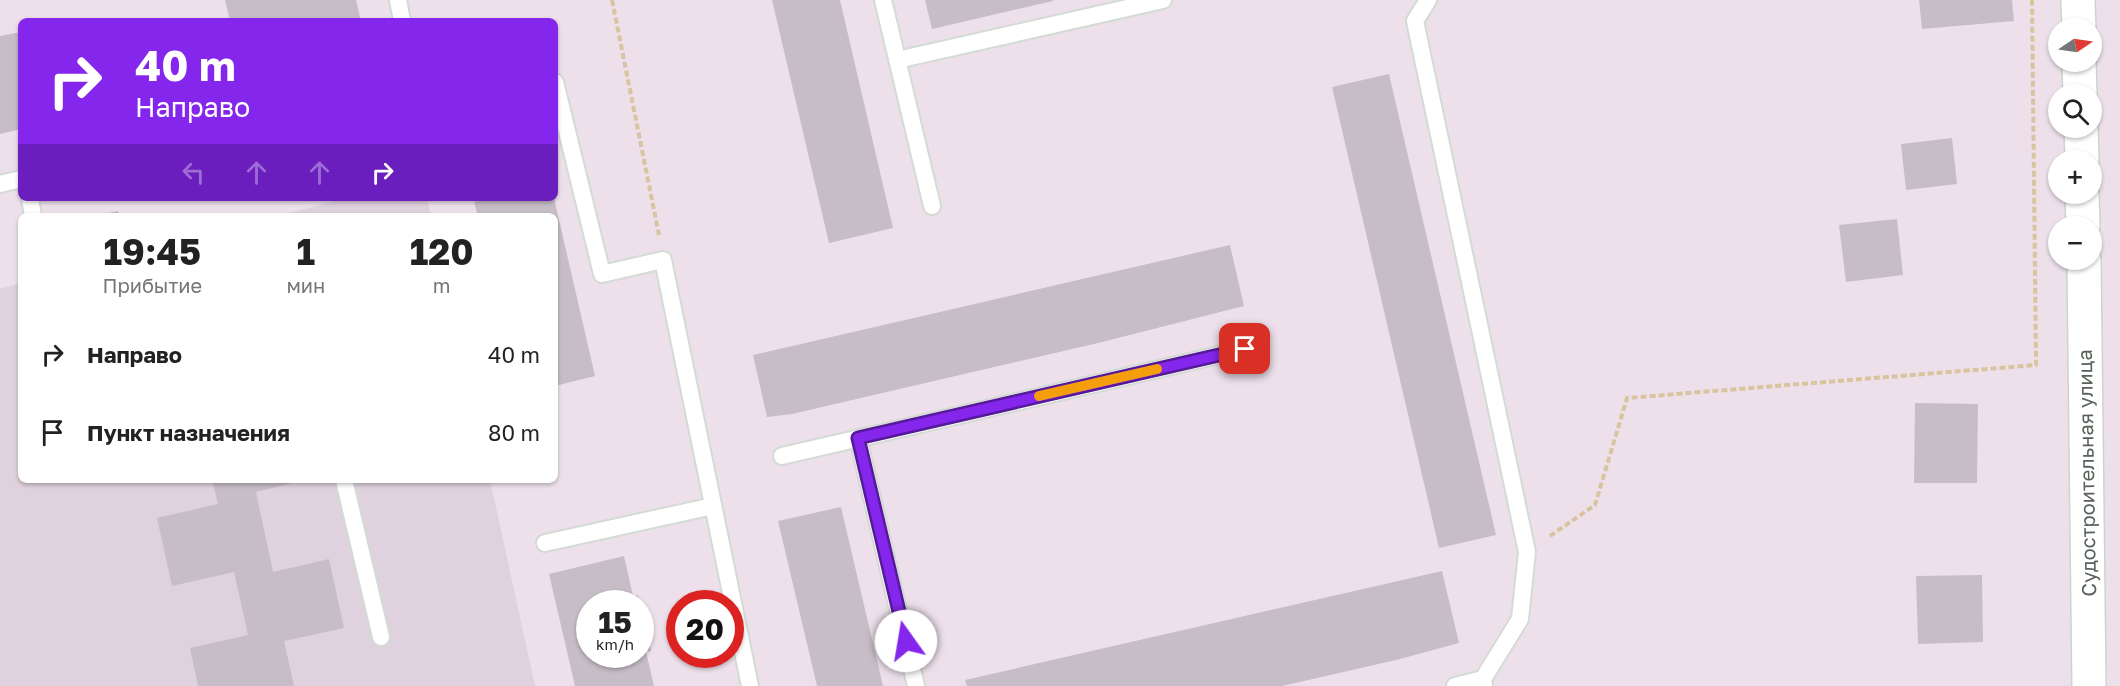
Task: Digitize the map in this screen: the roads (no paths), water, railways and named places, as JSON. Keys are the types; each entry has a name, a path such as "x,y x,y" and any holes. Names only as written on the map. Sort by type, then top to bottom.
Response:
{"main road":[{"path":"2078,0 2079,18"},
{"name":"Судостроительная улица","path":"2084,270 2089,686"}],"lane":[{"path":"398,0 401,18"},
{"path":"883,0 932,206"},
{"path":"897,60 1163,0"},
{"path":"1428,0 1416,21 1527,552 1520,619 1484,683 1455,686"},
{"path":"558,94 602,274 663,260 750,686"},
{"path":"0,184 18,180"},
{"path":"782,456 1245,349"},
{"path":"858,438 916,686"},
{"path":"345,483 381,638"},
{"path":"545,543 713,506"}]}
